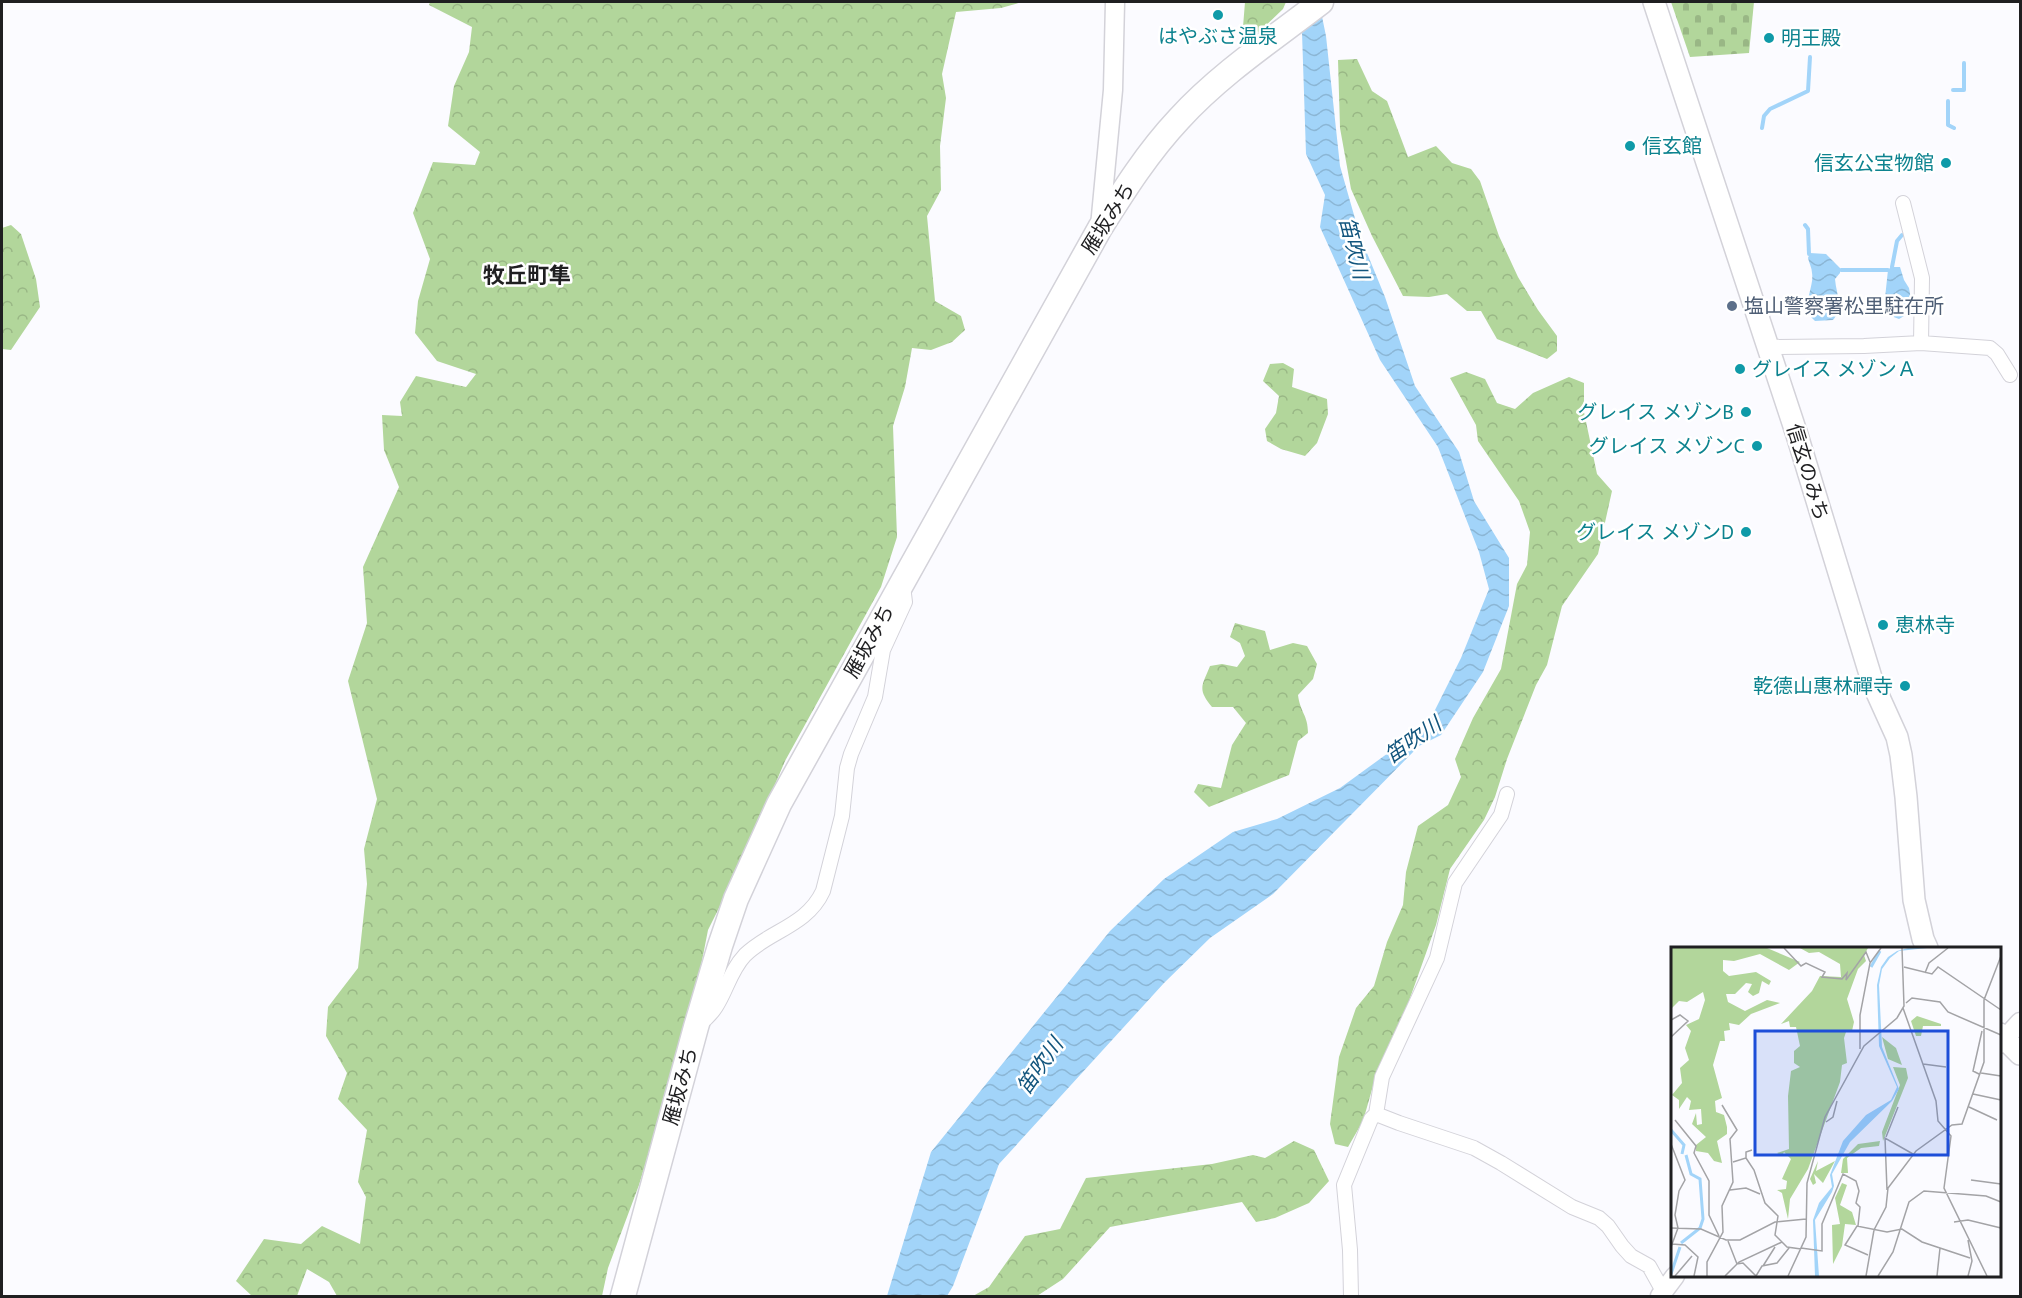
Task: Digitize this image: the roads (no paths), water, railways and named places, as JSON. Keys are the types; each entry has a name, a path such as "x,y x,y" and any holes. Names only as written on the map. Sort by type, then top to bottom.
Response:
{"highway":[{"name":"雁坂みち","path":"623,1296 696,1026 736,899 774,814 1100,228 1146,157 1179,118 1218,82 1321,2"}],"main road":[{"name":"信玄のみち","path":"1654,2 1797,435 1866,663 1897,737 1902,755 1914,900 1927,947"},
{"path":"2001,1039 2020,1053"}],"street":[{"path":"1100,228 1113,90 1115,2"},
{"path":"1903,203 1922,278 1921,343"},
{"path":"1767,347 1921,343 1990,348 1997,354 2010,375"},
{"path":"696,1026 709,1018 716,1009 738,964 745,955 805,915 818,903 842,816 849,761 875,697 883,650 904,602 904,577"},
{"path":"1351,1296 1350,1250 1344,1185 1371,1119 1376,1114 1382,1077 1437,958 1455,883 1500,815 1507,794"},
{"path":"2001,1039 2020,1022"},
{"path":"1376,1114 1474,1149 1572,1207 1599,1218 1631,1256 1649,1266 1662,1294"},
{"path":"1662,1294 1674,1277"}],"water":[{"name":"笛吹川","path":"1301,2 1319,2 1326,36 1340,166 1360,236 1385,297 1415,386 1459,452 1474,501 1509,558 1509,606 1483,672 1441,735 1419,746 1273,894 1210,938 1164,983 999,1164 953,1286 947,1296 887,1296 931,1152 1110,931 1164,879 1233,832 1277,819 1340,788 1428,724 1461,658 1489,589 1479,552 1438,447 1380,360 1320,227 1325,195 1306,154"},
{"path":"1810,253 1826,254 1840,268 1840,273 1835,279 1838,310 1833,320 1815,321 1807,313 1812,277 1808,258"},
{"path":"1891,267 1900,267 1911,299 1904,316 1899,319 1891,316 1885,298 1888,270"}],"waterway":[{"path":"1762,128 1764,116 1770,109 1808,91 1810,57"},
{"path":"1953,90 1964,90 1964,63"},
{"path":"1948,101 1948,125 1954,128"},
{"path":"1805,225 1808,229 1809,254"},
{"path":"1892,267 1897,241 1902,235"},
{"path":"1841,270 1888,270"}],"place":[{"name":"はやぶさ温泉","path":"1218,15"},
{"name":"明王殿","path":"1769,38"},
{"name":"信玄館","path":"1630,146"},
{"name":"信玄公宝物館","path":"1946,163"},
{"name":"塩山警察署松里駐在所","path":"1732,306"},
{"name":"グレイス メゾンＡ","path":"1740,369"},
{"name":"グレイス メゾンB","path":"1746,412"},
{"name":"グレイス メゾンC","path":"1757,446"},
{"name":"グレイス メゾンD","path":"1746,532"},
{"name":"恵林寺","path":"1883,625"},
{"name":"乾德山惠林禪寺","path":"1905,686"}],"district":[{"name":"牧丘町隼","path":"527,275"}]}
